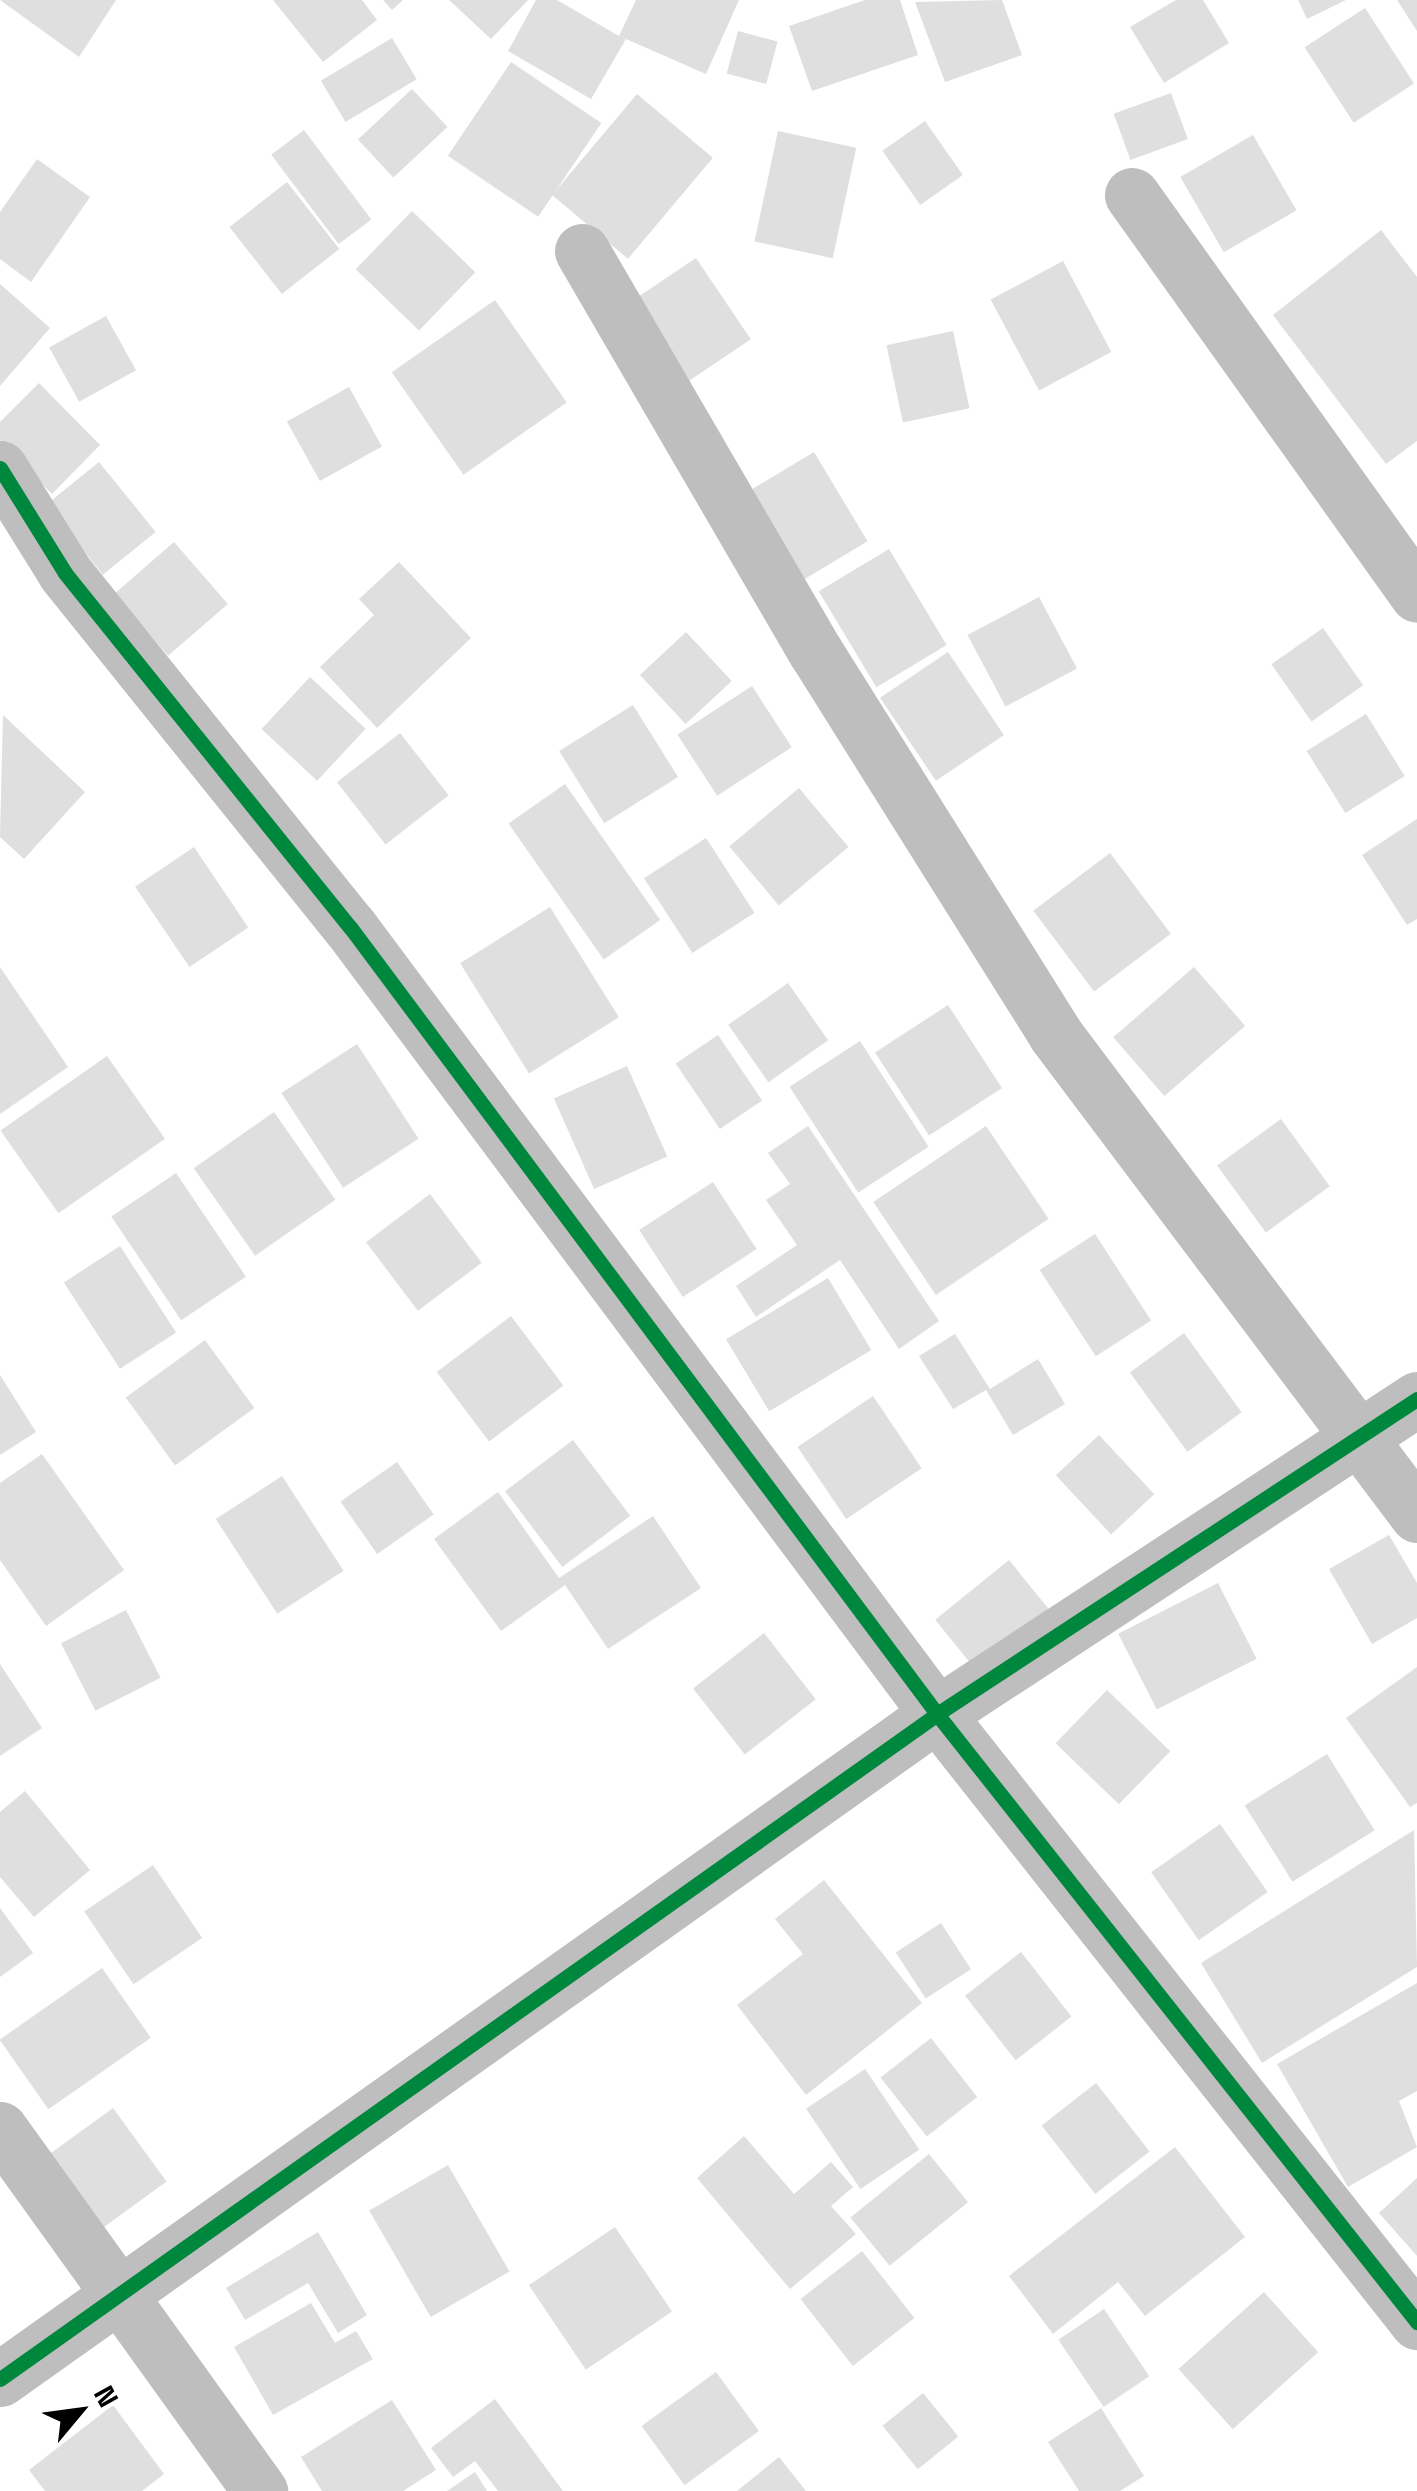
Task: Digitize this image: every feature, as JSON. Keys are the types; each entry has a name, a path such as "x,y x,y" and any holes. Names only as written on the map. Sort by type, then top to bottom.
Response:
{"street":[{"path":"1132,195 1417,595"},
{"path":"582,251 815,651 1056,1034 1356,1439 1417,1515"},
{"path":"0,468 65,572 338,912 936,1714 1417,2322"},
{"path":"0,2379 936,1714 1417,1399"},
{"path":"0,2129 260,2491"}],"building":[{"path":"0,0 116,0 79,57"},
{"path":"273,0 362,0 377,20 323,62"},
{"path":"383,0 403,0 392,10"},
{"path":"449,0 528,0 491,39"},
{"path":"536,0 557,0 619,36 636,0 739,0 706,74 626,39 591,99 508,51"},
{"path":"865,0 900,0 918,55 812,91 789,26"},
{"path":"1002,0 1022,55 945,82 915,2"},
{"path":"1176,0 1203,0 1229,43 1164,83 1130,27"},
{"path":"1298,0 1346,0 1307,19"},
{"path":"1397,0 1417,0 1417,31"},
{"path":"1365,8 1414,83 1354,123 1305,47"},
{"path":"738,31 778,42 766,84 727,74"},
{"path":"392,38 417,79 346,122 321,81"},
{"path":"511,62 601,123 538,217 448,156"},
{"path":"412,89 447,127 393,177 358,139"},
{"path":"1171,93 1188,139 1130,160 1114,114"},
{"path":"637,94 713,158 628,259 552,195"},
{"path":"925,121 963,175 920,205 882,151"},
{"path":"304,130 371,219 339,244 271,155"},
{"path":"778,131 856,148 833,258 755,242"},
{"path":"1253,135 1296,210 1224,252 1180,177"},
{"path":"37,159 90,197 31,282 0,259 0,212"},
{"path":"287,182 339,249 282,294 229,227"},
{"path":"412,211 475,272 419,330 356,269"},
{"path":"1381,230 1417,277 1417,441 1386,464 1273,315"},
{"path":"696,258 751,339 686,383 631,302"},
{"path":"1063,261 1111,352 1039,390 991,299"},
{"path":"0,284 50,328 0,386"},
{"path":"495,300 567,402 463,475 392,372"},
{"path":"106,316 136,370 79,402 49,348"},
{"path":"953,331 969,408 903,422 886,345"},
{"path":"39,383 100,445 52,494 0,440 0,422"},
{"path":"349,387 382,446 320,481 287,421"},
{"path":"814,452 868,541 797,583 744,494"},
{"path":"99,462 156,532 103,575 46,505"},
{"path":"174,542 228,604 168,656 114,594"},
{"path":"889,549 947,645 876,687 819,591"},
{"path":"399,562 471,638 377,728 320,667 374,615 359,599"},
{"path":"1039,597 1077,669 1006,707 967,635"},
{"path":"1323,628 1363,685 1312,721 1271,664"},
{"path":"686,632 732,681 686,724 640,675"},
{"path":"948,652 1004,735 936,781 880,698"},
{"path":"310,677 366,729 317,781 262,729"},
{"path":"752,686 792,747 717,796 677,734"},
{"path":"633,705 678,777 604,823 559,751"},
{"path":"1366,714 1405,776 1345,813 1307,751"},
{"path":"3,715 85,792 24,859 0,837"},
{"path":"400,733 449,795 386,845 337,782"},
{"path":"565,784 660,920 604,960 508,824"},
{"path":"799,788 848,847 779,905 729,846"},
{"path":"1417,819 1417,919 1407,925 1362,855"},
{"path":"706,838 754,913 692,953 644,878"},
{"path":"194,847 248,927 189,967 135,887"},
{"path":"1110,853 1171,934 1094,991 1033,911"},
{"path":"550,907 619,1017 529,1073 460,963"},
{"path":"0,967 68,1067 0,1114"},
{"path":"1194,967 1245,1026 1164,1096 1113,1037"},
{"path":"788,983 828,1040 768,1082 728,1025"},
{"path":"948,1005 1002,1088 929,1135 875,1052"},
{"path":"718,1035 762,1100 720,1129 676,1064"},
{"path":"860,1041 929,1147 858,1192 790,1087"},
{"path":"357,1044 419,1139 343,1188 282,1093"},
{"path":"107,1056 165,1139 58,1213 1,1131"},
{"path":"627,1066 667,1156 594,1189 554,1099"},
{"path":"274,1112 335,1200 255,1256 194,1168"},
{"path":"1281,1119 1330,1186 1266,1233 1217,1165"},
{"path":"808,1126 939,1321 899,1349 840,1260 756,1317 736,1286 797,1245 766,1200 790,1184 768,1153"},
{"path":"986,1126 1049,1219 936,1295 873,1202"},
{"path":"176,1173 246,1277 181,1320 111,1217"},
{"path":"713,1182 757,1249 683,1297 639,1230"},
{"path":"430,1194 482,1263 418,1311 366,1242"},
{"path":"1095,1234 1151,1320 1096,1356 1040,1270"},
{"path":"120,1246 176,1332 120,1369 64,1282"},
{"path":"828,1278 871,1350 769,1411 726,1339"},
{"path":"511,1316 563,1385 489,1441 437,1372"},
{"path":"1184,1333 1242,1412 1187,1452 1130,1372"},
{"path":"955,1334 990,1389 1038,1359 1065,1404 1013,1435 986,1390 953,1409 919,1356"},
{"path":"205,1340 254,1408 175,1466 126,1398"},
{"path":"0,1375 36,1432 0,1455"},
{"path":"873,1396 922,1468 846,1519 798,1447"},
{"path":"1099,1435 1154,1494 1111,1534 1056,1475"},
{"path":"573,1440 630,1516 562,1567 505,1491"},
{"path":"42,1454 124,1570 46,1626 0,1560 0,1483"},
{"path":"397,1462 434,1514 377,1554 340,1502"},
{"path":"282,1476 344,1571 277,1614 216,1519"},
{"path":"498,1492 559,1578 653,1516 701,1588 608,1649 565,1585 501,1631 434,1539"},
{"path":"1389,1535 1417,1583 1417,1618 1372,1644 1329,1569"},
{"path":"1009,1560 1050,1611 976,1670 935,1620"},
{"path":"1218,1583 1257,1659 1157,1710 1118,1634"},
{"path":"126,1610 161,1678 95,1711 61,1643"},
{"path":"764,1633 816,1699 745,1755 693,1688"},
{"path":"0,1664 42,1728 0,1756"},
{"path":"1417,1667 1417,1803 1410,1807 1346,1718"},
{"path":"1107,1690 1170,1751 1119,1804 1056,1743"},
{"path":"1327,1754 1375,1830 1292,1882 1245,1805"},
{"path":"25,1791 90,1870 34,1917 0,1877 0,1812"},
{"path":"1220,1824 1268,1892 1199,1940 1151,1872"},
{"path":"1414,1830 1417,1967 1262,2063 1201,1963"},
{"path":"153,1865 202,1938 133,1984 84,1911"},
{"path":"824,1880 922,2003 806,2095 737,2005 803,1954 775,1919"},
{"path":"0,1908 33,1953 0,1977"},
{"path":"941,1923 971,1969 926,1999 896,1952"},
{"path":"1021,1952 1071,2017 1016,2060 965,1996"},
{"path":"102,1968 151,2038 48,2109 0,2039"},
{"path":"1417,1983 1417,2091 1399,2101 1417,2147 1348,2187 1277,2064"},
{"path":"931,2038 977,2097 927,2137 881,2077"},
{"path":"865,2069 919,2149 860,2189 806,2109"},
{"path":"1096,2083 1150,2152 1095,2194 1042,2125"},
{"path":"113,2108 166,2182 97,2232 43,2159"},
{"path":"744,2136 794,2194 831,2162 853,2187 831,2206 856,2234 790,2289 697,2178"},
{"path":"1175,2147 1245,2237 1145,2316 1118,2282 1053,2334 1009,2276"},
{"path":"929,2154 968,2202 890,2266 851,2218"},
{"path":"448,2165 509,2272 431,2317 369,2210"},
{"path":"1417,2178 1417,2256 1379,2213"},
{"path":"615,2227 672,2312 586,2370 529,2285"},
{"path":"318,2232 367,2315 338,2333 308,2283 245,2320 226,2288"},
{"path":"862,2251 914,2318 853,2366 801,2299"},
{"path":"1264,2292 1318,2352 1233,2429 1179,2369"},
{"path":"311,2303 335,2343 356,2331 373,2359 273,2415 234,2347"},
{"path":"1104,2309 1149,2376 1104,2407 1058,2340"},
{"path":"716,2372 759,2431 684,2485 642,2426"},
{"path":"923,2393 958,2437 918,2469 883,2426"},
{"path":"495,2399 563,2491 498,2491 475,2461 453,2477 431,2448"},
{"path":"392,2400 436,2470 403,2491 322,2491 301,2457"},
{"path":"113,2405 164,2474 142,2491 45,2491 29,2470"},
{"path":"1101,2408 1144,2476 1120,2491 1079,2491 1048,2442"},
{"path":"779,2457 806,2491 737,2491"},
{"path":"475,2472 487,2491 447,2491"}],"cycle path":[{"path":"0,468 65,573 350,927 937,1714 1417,2322"},
{"path":"0,2379 937,1714 1417,1399"}]}
